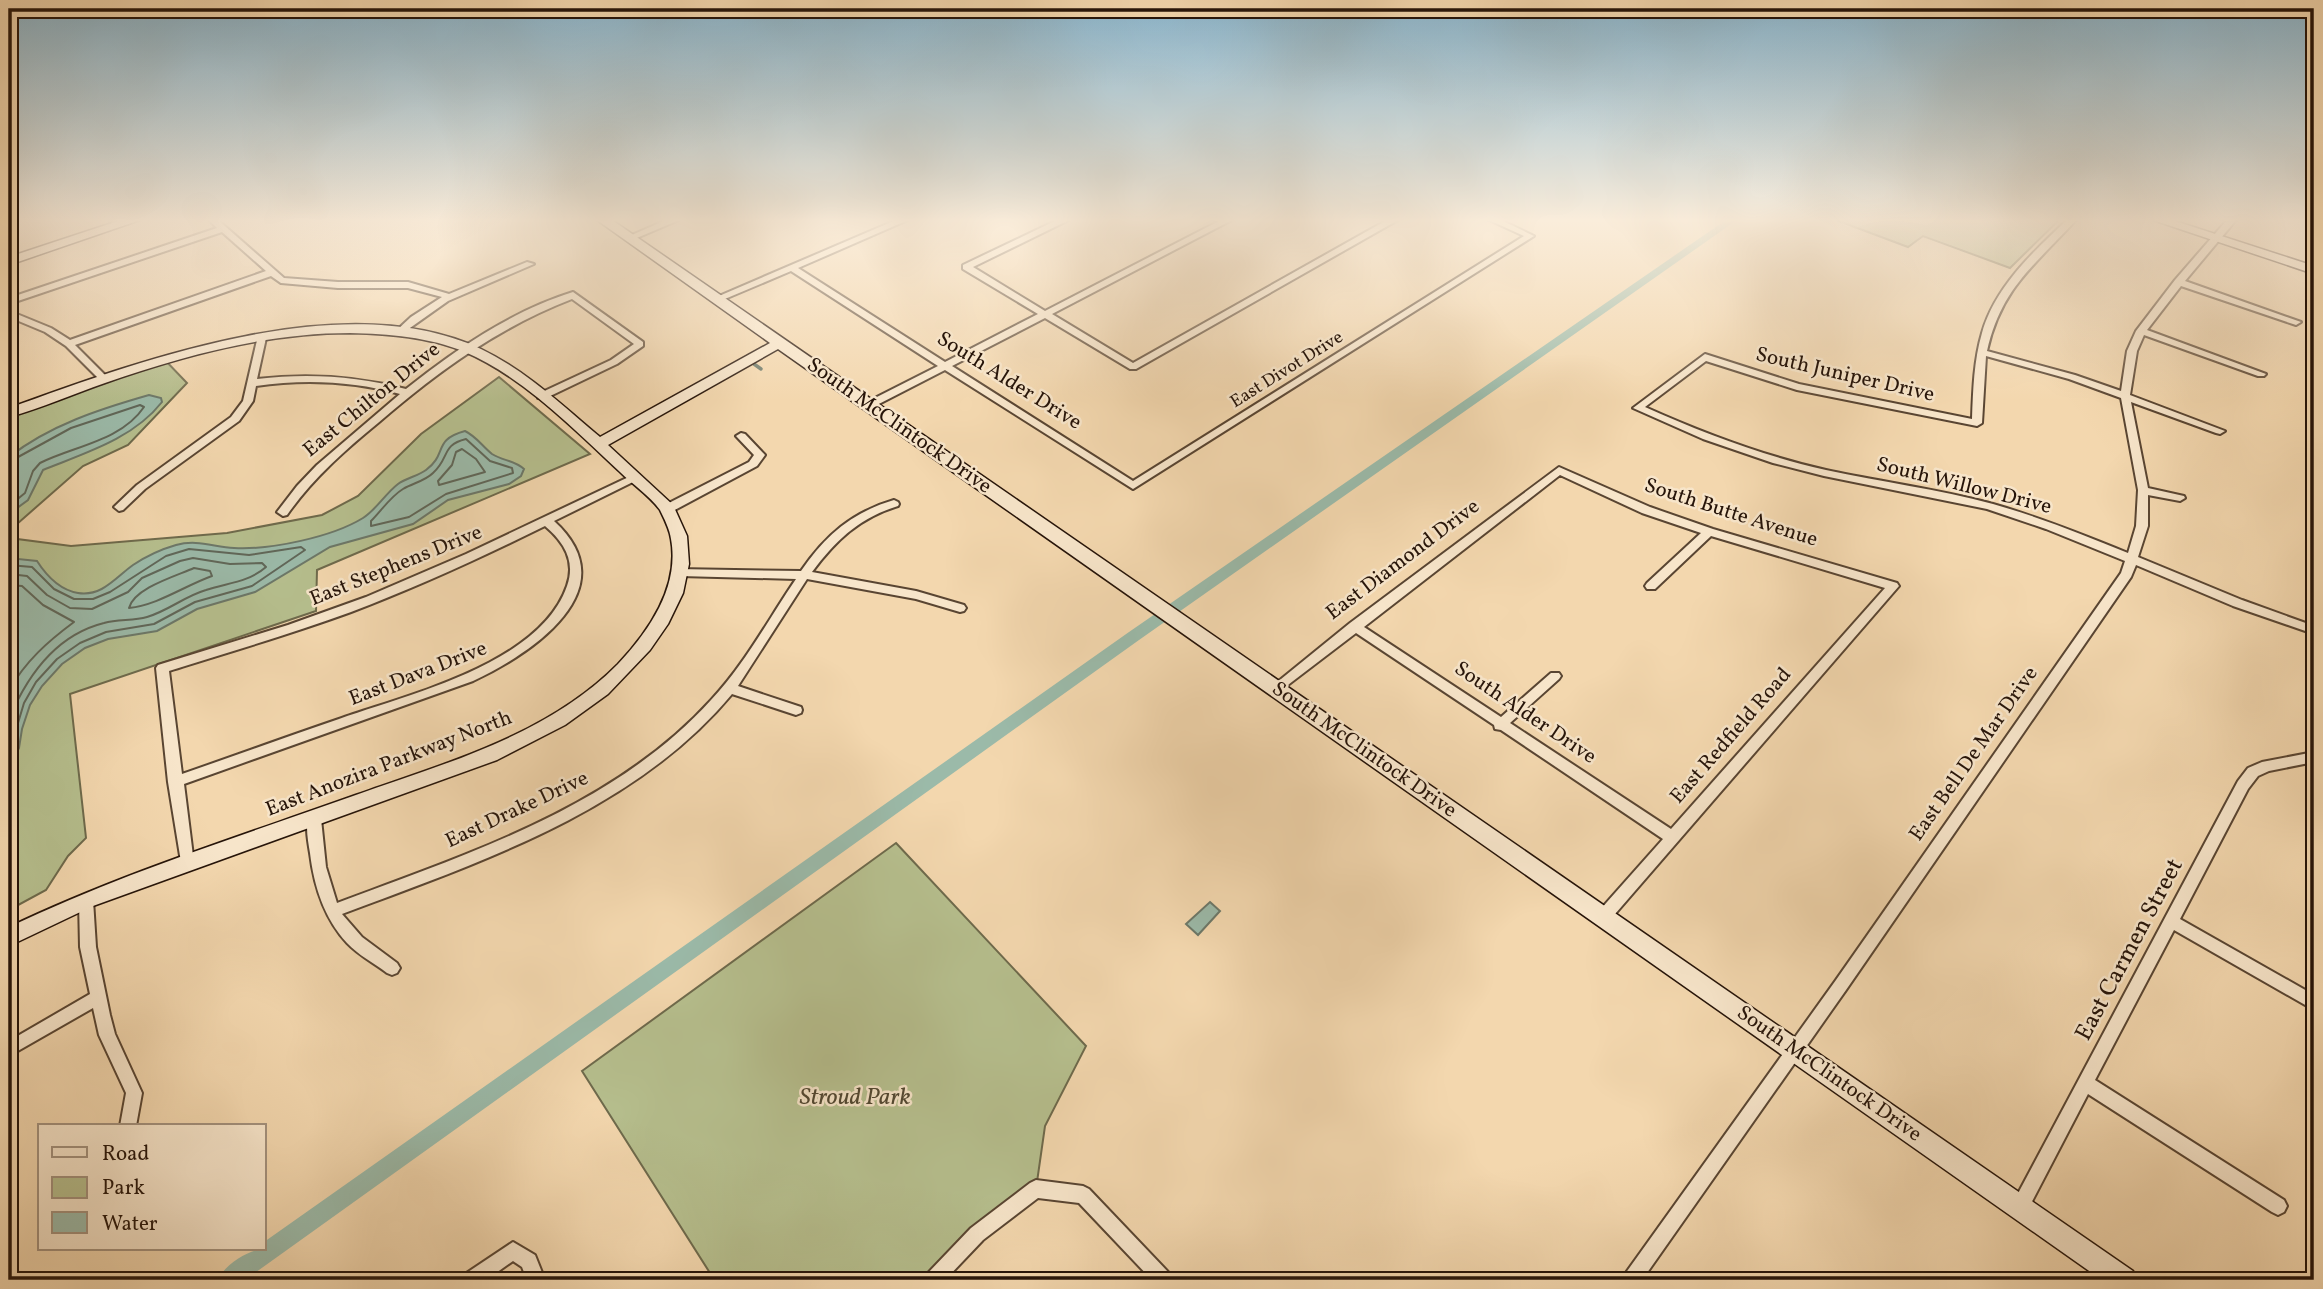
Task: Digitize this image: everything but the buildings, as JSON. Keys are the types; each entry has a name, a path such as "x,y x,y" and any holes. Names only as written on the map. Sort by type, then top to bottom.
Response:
{"main road":[{"name":"South McClintock Drive","path":"690,280 2124,1280"},
{"name":"East Anozira Parkway North","path":"9,413 163,358 261,338 312,332 400,332 469,348 490,357 542,396 635,477 667,509 678,541 680,572 671,603 653,635 626,666 581,705 538,731 490,755 86,900 9,937"},
{"path":"594,440 651,418 775,340"}],"street":[{"path":"9,301 71,280"},
{"path":"69,344 250,280"},
{"path":"282,280 408,285 447,296"},
{"path":"400,332 429,306 488,280"},
{"path":"717,299 763,280"},
{"name":"South Alder Drive","path":"811,280 1133,486"},
{"path":"987,280 1133,367 1287,280"},
{"path":"869,405 1111,280"},
{"name":"East Divot Drive","path":"1133,486 1460,280"},
{"path":"2013,280 2003,294 1987,328 1981,352 2125,395 2220,431"},
{"path":"2178,282 2296,322"},
{"name":"East Bell De Mar Drive","path":"1631,1280 1796,1050 2127,574 2142,526 2143,489 2125,395 2132,351 2141,331 2178,282"},
{"path":"542,396 614,362 640,344 573,295"},
{"name":"East Chilton Drive","path":"283,512 299,488 318,469 406,392 469,348 524,315 573,295"},
{"path":"9,314 48,330 69,344 103,378"},
{"path":"2141,331 2261,374"},
{"path":"119,507 141,487 235,419 248,401 261,338"},
{"name":"South Juniper Drive","path":"1705,357 1797,387 1977,422 1981,352"},
{"name":"South Willow Drive","path":"1705,357 1638,408 1683,429 1750,452 1823,472 2009,512 2133,558 2244,607 2314,631"},
{"path":"253,383 287,378 352,379 406,392"},
{"path":"667,509 752,464 760,455 741,436"},
{"name":"South Butte Avenue","path":"1559,470 1646,510 1709,532 1893,586"},
{"name":"East Diamond Drive","path":"1276,688 1559,470"},
{"name":"East Stephens Drive","path":"175,782 162,668 321,619 368,601 469,559 635,477"},
{"path":"2143,489 2180,498"},
{"name":"East Drake Drive","path":"332,911 506,843 594,799 638,772 678,740 729,688 806,575 844,527 867,512 894,504"},
{"name":"East Dava Drive","path":"175,782 469,678 510,659 540,635 562,610 575,583 575,558 566,539 547,521"},
{"path":"1651,586 1709,532"},
{"path":"680,572 806,575 916,595 960,607"},
{"name":"East Redfield Road","path":"1604,916 1893,586"},
{"name":"South Alder Drive","path":"1354,626 1672,837"},
{"path":"1500,725 1555,676"},
{"path":"729,688 796,710"},
{"name":"East Carmen Street","path":"2020,1207 2243,785 2253,772 2311,761"},
{"path":"175,782 187,864"},
{"path":"314,819 316,861 332,911 352,938 392,968"},
{"path":"86,900 88,947 107,1035 134,1093 128,1124"},
{"path":"2171,921 2314,1003"},
{"path":"9,1049 98,997"},
{"path":"2085,1083 2278,1206"},
{"path":"933,1280 977,1234 1036,1189 1083,1195 1164,1280"},
{"path":"471,1280 513,1251 529,1261 536,1280"}],"green space":[{"path":"163,358 187,383 128,445 83,466 9,531 9,413"},
{"path":"499,377 590,454 317,570 316,611 70,694 86,838 68,856 46,890 9,910 9,538 71,546 227,533 322,515 358,496 421,434"},
{"name":"Stroud Park","path":"896,843 1086,1046 1045,1126 1036,1189 977,1234 933,1280 709,1280 710,1273 582,1071"}],"water":[{"path":"149,395 161,398 162,402 150,415 123,435 43,470 28,500 9,514 9,457 58,427 94,412"},
{"path":"465,431 492,454 524,469 521,476 509,484 448,500 413,524 330,547 255,592 197,609 157,631 108,639 85,648 62,664 42,686 30,705 19,748 9,769 9,558 37,561 59,585 78,593 87,593 108,585 143,559 184,543 249,548 318,536 363,518 398,484 433,464 448,439"},
{"path":"1210,902 1220,911 1198,935 1186,924"}],"waterway":[{"path":"228,1280 1134,636 1646,280"},
{"path":"754,364 761,369"}]}
